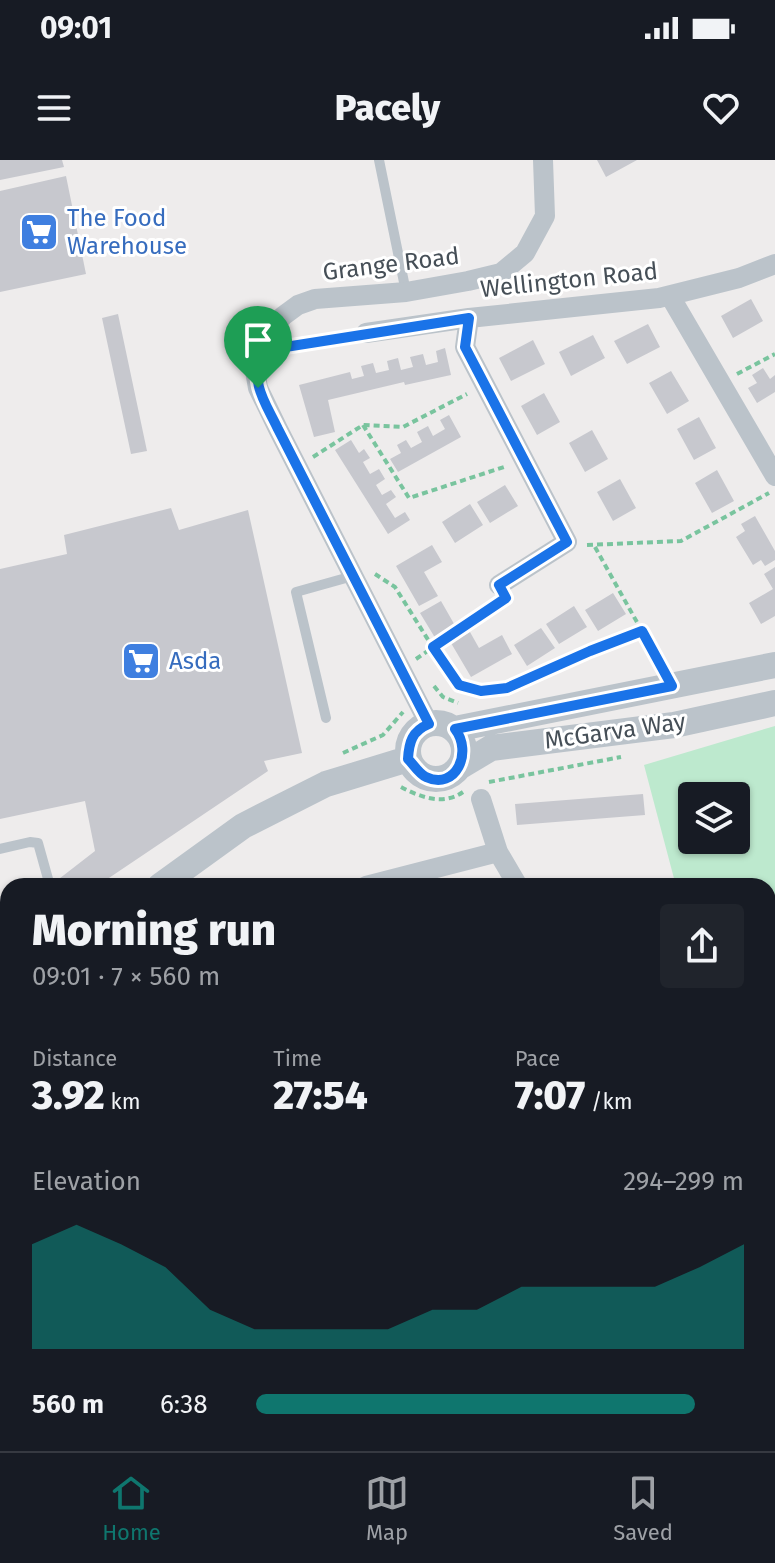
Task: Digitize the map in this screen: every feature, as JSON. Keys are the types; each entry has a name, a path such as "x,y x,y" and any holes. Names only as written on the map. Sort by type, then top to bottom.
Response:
{"street":[{"name":"Grange Road","path":"260,351 267,335 283,316 298,305 315,299 406,292 501,273 525,253 545,216 543,160"},
{"name":"Wellington Road","path":"366,333 469,318 670,296 739,278 775,264"},
{"path":"670,296 775,476"},
{"path":"469,318 465,347 567,542 499,585"},
{"path":"260,351 255,371 258,388 297,467 362,574 401,669 429,724"},
{"name":"McGarva Way","path":"455,729 775,665"},
{"name":"McGarva Way","path":"408,759 424,776 433,779 452,774 471,784 491,748 674,725 775,703"},
{"path":"171,878 243,826 326,784 408,759 410,740 416,732 429,724 438,723 455,729 463,742 471,784 498,852 513,878"},
{"path":"397,878 498,852"}],"lane":[{"path":"379,160 406,292"},
{"path":"326,718 296,592 362,574"},
{"path":"0,849 38,843 48,878"}],"path":[{"path":"260,351 366,333"},
{"path":"721,383 775,354"},
{"path":"297,467 363,425 403,427 485,384"},
{"path":"363,425 409,498 524,460"},
{"path":"672,686 595,547 681,541 775,490"},
{"path":"362,574 395,587 459,685 481,691 507,688 642,631"},
{"path":"401,669 433,647 499,585"},
{"path":"373,739 374,770 385,785 403,787 435,800 458,796 471,784"}],"green space":[{"path":"775,726 775,878 674,878 644,765"}],"building":[{"path":"0,160 62,160 64,167 0,180"},
{"path":"597,160 637,160 606,177"},
{"name":"The Food Warehouse","path":"66,176 86,274 0,292 0,191"},
{"path":"751,299 763,321 733,338 721,316"},
{"path":"118,314 147,451 131,454 102,318"},
{"path":"648,324 660,347 627,364 614,341"},
{"path":"593,335 605,358 571,376 559,352"},
{"path":"533,340 545,364 511,381 499,358"},
{"path":"445,348 451,375 405,385 404,382 328,400 335,432 314,437 299,385 350,372 352,379 364,376 361,366 373,363 376,373 389,370 387,361 398,358 401,370 413,367 410,357 423,354 426,365 438,362 436,351"},
{"path":"763,368 770,379 775,375 775,392 757,403 748,388 757,383 752,375"},
{"path":"671,371 689,401 667,414 649,383"},
{"path":"544,393 560,422 537,435 521,406"},
{"path":"449,415 461,437 398,472 390,459 401,453 397,445 406,440 411,448 422,442 417,432 428,426 433,436 445,429 440,420"},
{"path":"699,417 716,448 694,460 677,429"},
{"path":"592,430 608,459 585,472 569,443"},
{"path":"351,440 359,453 364,449 370,458 363,462 370,474 379,469 385,479 376,485 382,495 391,490 396,497 386,504 395,518 405,512 410,520 388,534 335,450"},
{"path":"717,470 734,501 712,513 695,483"},
{"path":"620,479 636,508 613,521 597,492"},
{"path":"505,485 518,506 490,523 477,502"},
{"path":"470,504 483,525 455,543 442,522"},
{"name":"Asda","path":"171,508 179,530 248,510 302,753 264,761 268,771 109,878 60,878 95,851 85,801 0,819 0,569 67,554 64,535"},
{"path":"755,516 775,551 775,560 765,566 761,560 753,565 736,537 745,531 741,524"},
{"path":"432,545 442,562 424,572 438,596 419,606 396,566"},
{"path":"775,567 775,616 761,624 749,603 773,589 764,574"},
{"path":"613,593 626,614 598,631 585,610"},
{"path":"441,601 457,629 437,641 420,613"},
{"path":"574,606 587,627 559,644 546,624"},
{"path":"541,628 555,648 527,666 514,645"},
{"path":"470,632 479,648 502,635 512,654 471,677 451,643"},
{"path":"643,794 645,815 517,825 515,804"}],"place":[{"name":"The Food Warehouse","path":"39,232"},
{"name":"Asda","path":"141,661"}],"route":[{"path":"469,318 465,347 567,542 499,585 506,598 433,647 459,685 481,691 507,688 642,631 672,686 455,729 463,742 464,752 459,767 443,778 424,776 408,759 409,744 416,732 429,724 258,388 255,371 260,351 469,318"}]}
